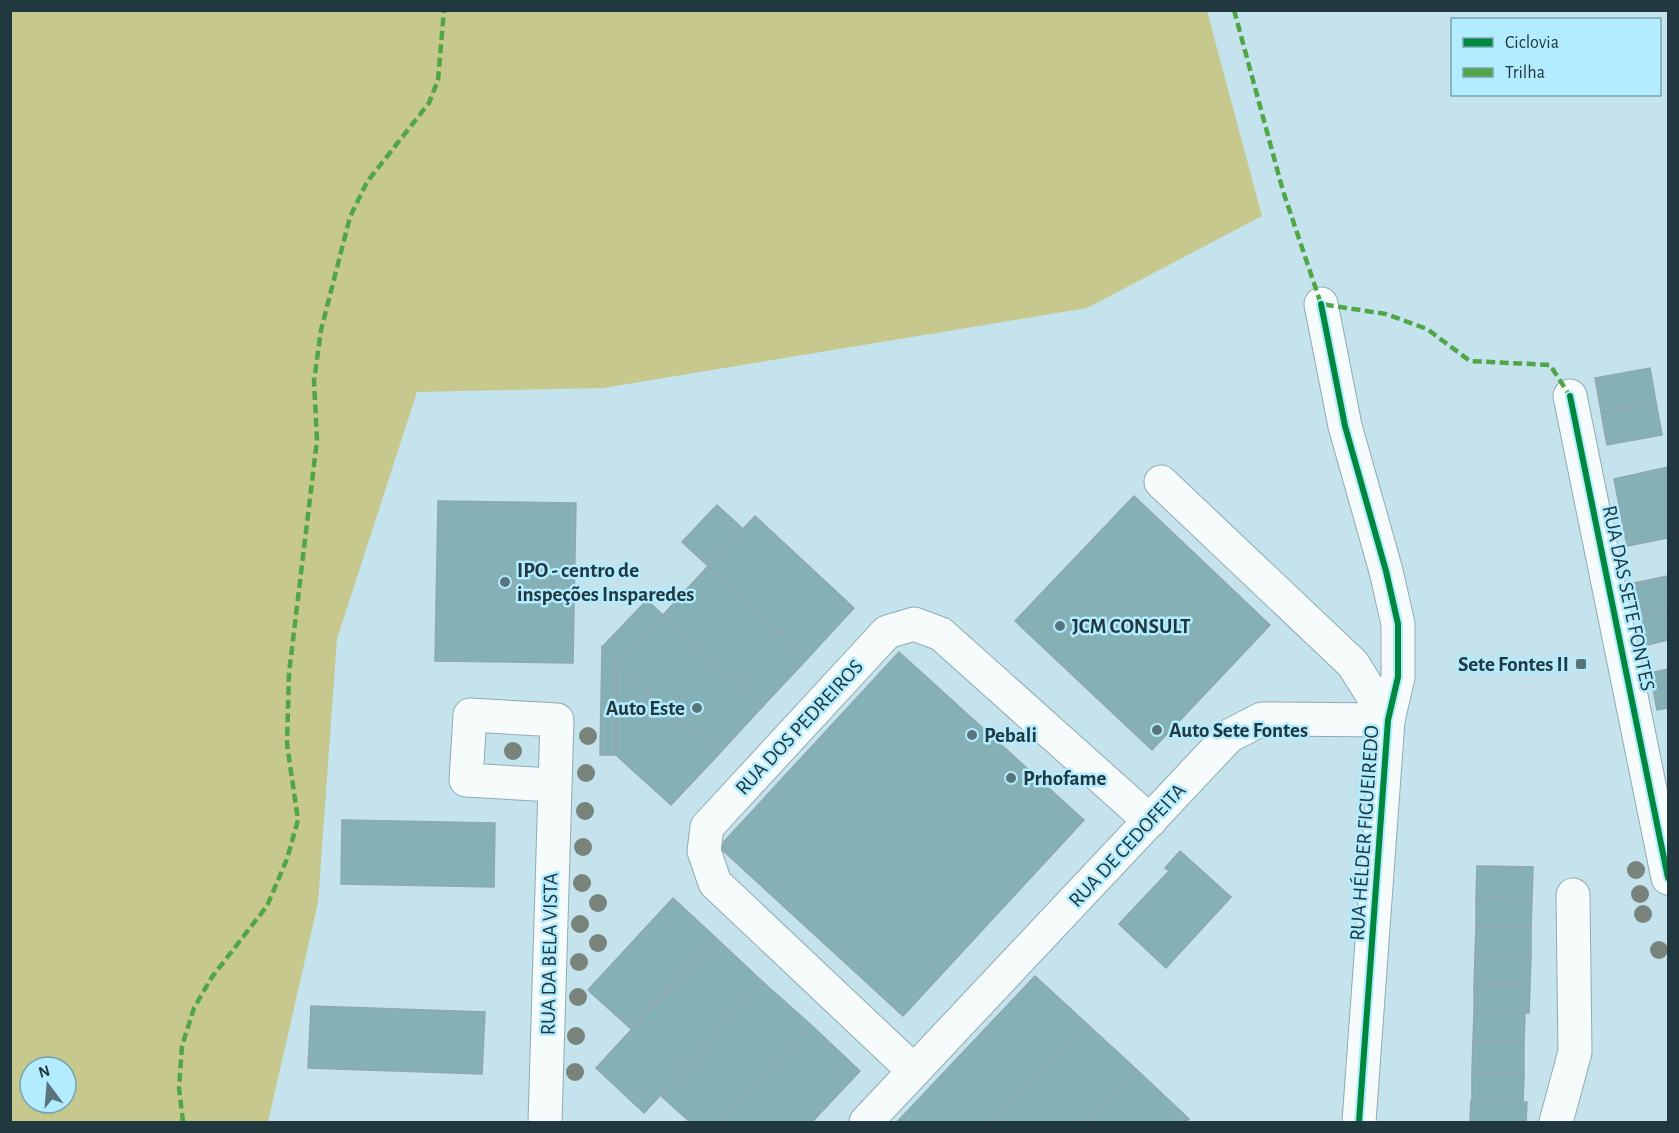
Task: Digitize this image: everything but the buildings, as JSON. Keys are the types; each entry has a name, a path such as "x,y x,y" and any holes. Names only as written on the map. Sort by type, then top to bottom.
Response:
{"street":[{"name":"RUA HÉLDER FIGUEIREDO","path":"1321,304 1346,426 1386,571 1398,624 1398,677 1388,720 1359,1122"},
{"name":"RUA DAS SETE FONTES","path":"1570,396 1668,878"},
{"path":"1161,482 1353,664 1388,720"},
{"name":"RUA DOS PEDREIROS","path":"914,1071 715,883 704,851 707,827 887,632 914,624 941,634 1150,821"},
{"name":"RUA DE CEDOFEITA","path":"866,1122 1230,736 1262,719 1388,720"},
{"name":"RUA DA BELA VISTA","path":"545,1122 553,785"},
{"path":"1556,1122 1575,1052 1573,895"}],"green space":[{"path":"10,11 1207,11 1262,216 1087,308 603,388 417,392 337,639 318,903 268,1122 11,1122"}],"marked path":[{"path":"183,1122 179,1088 182,1046 194,1008 212,977 267,906 287,859 298,820 287,744 289,673 317,440 314,381 321,330 350,217 367,182 429,103 438,80 444,10"},
{"path":"1234,10 1283,191 1321,304 1386,314 1427,329 1470,361 1550,365 1570,396"}],"cycle path":[{"path":"1321,304 1345,426 1386,571 1398,624 1398,677 1388,720 1359,1122"},
{"path":"1570,396 1668,878"}],"place":[{"name":"IPO - centro de inspeções Insparedes","path":"505,582"},
{"name":"JCM CONSULT","path":"1060,626"},
{"name":"Sete Fontes II","path":"1581,664"},
{"name":"Auto Este","path":"697,708"},
{"name":"Auto Sete Fontes","path":"1157,730"},
{"name":"Pebali","path":"972,735"},
{"name":"Prhofame","path":"1011,778"}]}
